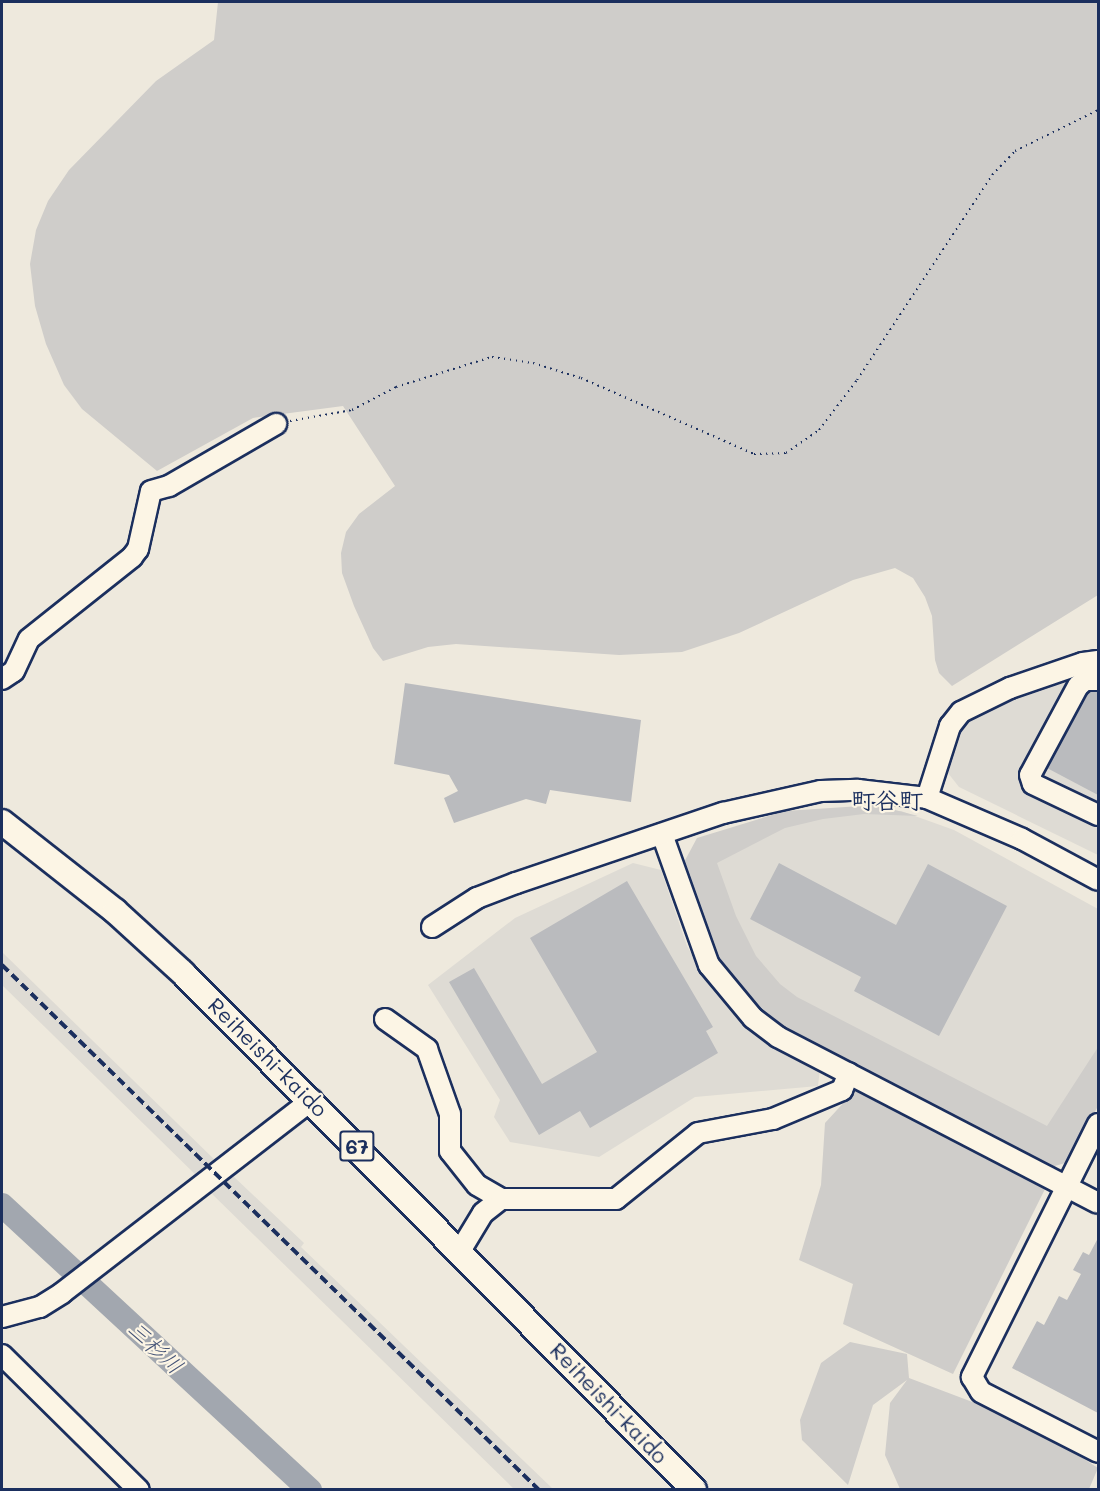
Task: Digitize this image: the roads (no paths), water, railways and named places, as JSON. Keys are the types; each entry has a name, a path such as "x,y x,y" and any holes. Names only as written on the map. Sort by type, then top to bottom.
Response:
{"main road":[{"name":"Reiheishi-kaido","path":"2,822 115,911 312,1100 694,1490"}],"street":[{"path":"2,679 14,671 29,639 132,557 138,549 151,491 169,486 276,424"},
{"path":"927,798 950,726 961,712 1010,688 1083,663 1098,661"},
{"path":"1098,680 1085,680 1078,686 1030,775 1030,782 1098,815"},
{"path":"432,927 477,898 516,883 723,813 821,791 858,790 927,798 1012,834 1098,879"},
{"path":"662,834 695,932 722,985 778,1037 1098,1203"},
{"path":"385,1019 427,1049 450,1114 450,1151 477,1185 501,1199 616,1199 698,1133 773,1119 842,1090 849,1073"},
{"path":"2,1317 39,1307 67,1289 312,1100"},
{"path":"1098,1124 972,1377 981,1392 1098,1452"},
{"path":"460,1251 483,1213 501,1199"},
{"path":"2,1355 139,1490"}],"waterway":[{"name":"三杉川","path":"2,1205 310,1490"}],"railway":[{"path":"2,965 539,1490"}],"district":[{"name":"町谷町","path":"887,800"}]}
